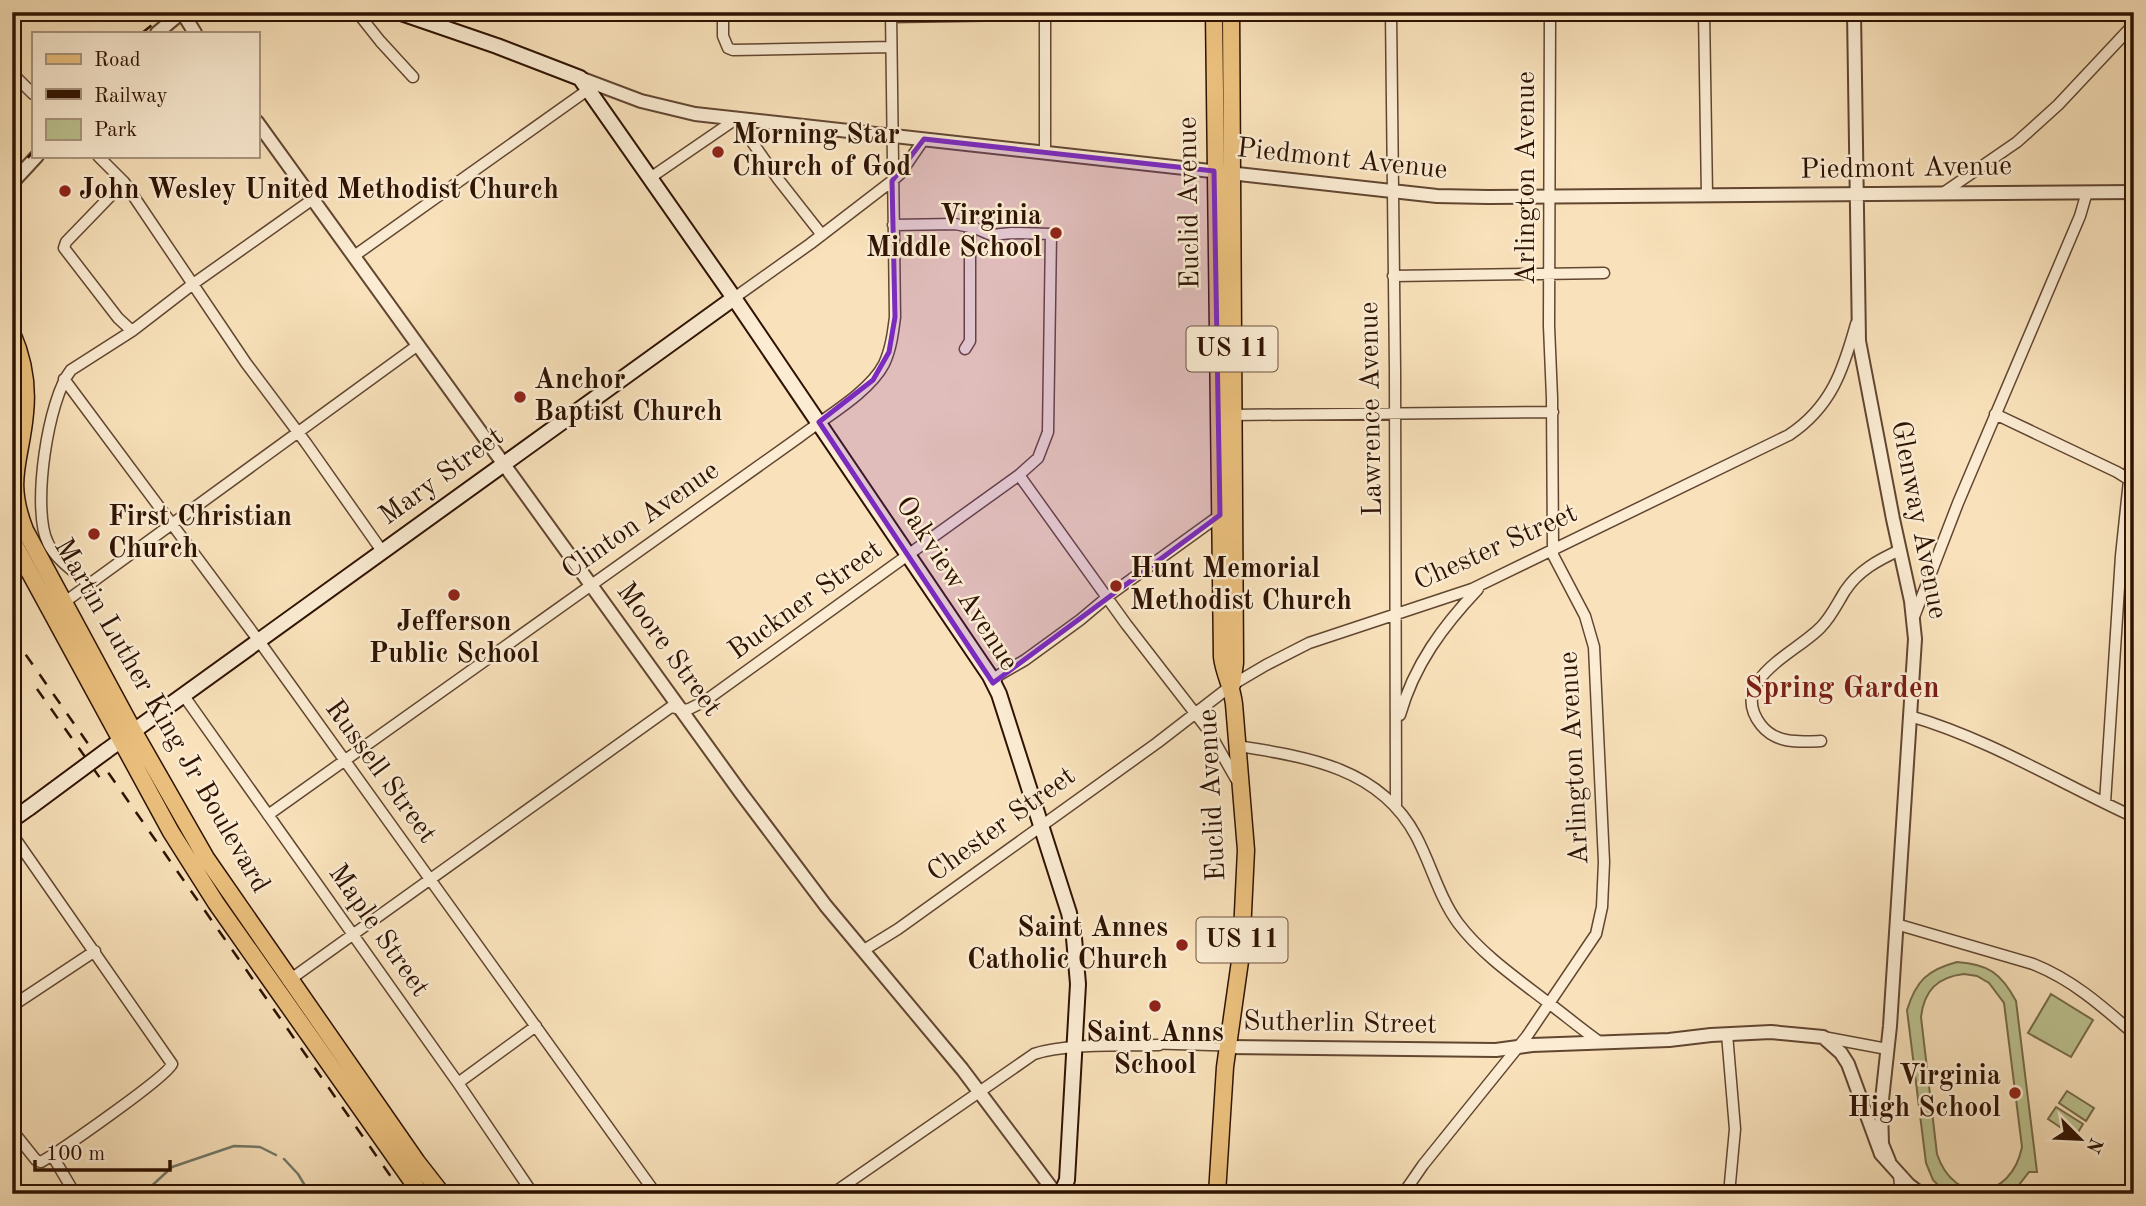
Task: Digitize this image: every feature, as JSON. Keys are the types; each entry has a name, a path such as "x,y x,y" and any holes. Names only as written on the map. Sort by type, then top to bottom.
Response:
{"main road":[{"name":"Piedmont Avenue","path":"398,12 497,46 584,84"},
{"name":"Euclid Avenue","path":"1225,334 1232,173 1231,12"},
{"name":"Euclid Avenue","path":"1214,13 1214,171 1225,334 1228,595 1222,657 1231,685 1246,850 1241,954 1228,1047 1217,1194"},
{"name":"Oakview Avenue","path":"584,84 734,298 993,683 1069,913 1074,937 1078,982 1067,1180 1058,1194"},
{"name":"Mary Street","path":"12,819 734,298"},
{"name":"Martin Luther King Jr Boulevard","path":"12,333 23,368 26,398 15,472 16,503 57,608"},
{"name":"Martin Luther King Jr Boulevard","path":"12,540 57,608 127,737 283,985 421,1194"},
{"name":"Martin Luther King Jr Boulevard","path":"283,985 442,1194"}],"street":[{"path":"158,32 182,12 194,32"},
{"path":"357,12 413,77"},
{"path":"723,12 723,36 733,50 891,47"},
{"path":"891,14 1223,12"},
{"name":"Lawrence Avenue","path":"1391,12 1396,805"},
{"name":"Arlington Avenue","path":"1403,1194 1549,1004 1596,934 1602,907 1604,863 1594,647 1585,616 1553,555 1549,274 1550,12"},
{"path":"1704,12 1707,196"},
{"name":"Glenway Avenue","path":"1854,12 1862,359 1914,617 1914,663 1881,1131 1882,1144 1889,1161"},
{"path":"1045,13 1045,151"},
{"name":"Clinton Avenue","path":"268,815 873,380 889,352 895,317 891,14"},
{"path":"1943,194 2017,142 2058,105 2134,24"},
{"path":"12,74 32,93"},
{"path":"354,256 584,84"},
{"name":"Piedmont Avenue","path":"584,84 665,108 736,119 1453,197 2134,192"},
{"path":"650,178 736,119 822,235"},
{"name":"Moore Street","path":"259,125 809,884 978,1091 1058,1194"},
{"name":"Mary Street","path":"734,298 892,181 900,174 924,139"},
{"path":"12,183 35,158"},
{"path":"100,158 124,182 246,363 382,551"},
{"path":"124,182 64,245 66,252 118,318 132,331"},
{"path":"1914,617 1958,503 2080,216 2087,192"},
{"path":"90,585 51,548 41,521 44,458 64,379 71,370 132,331 313,199"},
{"path":"893,225 970,226 970,341 965,349"},
{"name":"Buckner Street","path":"283,985 671,707 690,709 705,701 909,555 1038,458 1048,432 1052,237 1048,232 991,235 970,226"},
{"path":"1393,276 1604,273"},
{"name":"Chester Street","path":"864,950 898,929 1157,743 1231,685 1309,643 1483,583 1778,442 1806,424 1828,397 1850,346 1859,313"},
{"path":"57,608 418,345"},
{"name":"Russell Street","path":"64,379 259,641 653,1190"},
{"path":"1226,415 1553,412"},
{"path":"1995,415 2131,481"},
{"path":"2105,803 2134,433"},
{"path":"1018,475 1223,753 1243,795"},
{"path":"993,683 999,675 1069,628 1227,510"},
{"path":"1821,741 1797,742 1776,737 1768,732 1755,715 1755,688 1773,664 1821,628 1846,589 1863,571 1900,550"},
{"path":"1397,731 1404,703 1426,653 1449,619 1483,583"},
{"name":"Maple Street","path":"184,696 458,1083 533,1194"},
{"path":"1910,716 1941,725 1981,742 2134,817"},
{"path":"1238,746 1326,765 1345,771 1374,786 1396,805 1417,838 1437,884 1458,922 1484,950 1603,1044"},
{"path":"12,819 13,805"},
{"path":"12,834 172,1064 169,1071 41,1163 12,1129"},
{"path":"1896,924 2051,971 2084,991 2134,1034"},
{"path":"12,1006 95,951"},
{"path":"458,1083 536,1026"},
{"name":"Sutherlin Street","path":"832,1194 978,1091 1044,1050 1159,1045 1496,1050 1771,1032 1823,1037"},
{"path":"1727,1034 1735,1129 1729,1194"},
{"path":"1823,1037 1887,1049"},
{"path":"1823,1037 1848,1064 1877,1147 1899,1175 1921,1194"},
{"path":"52,1155 75,1194"},
{"path":"1899,1175 1901,1194"},
{"path":"640,1194 653,1190"}],"highlighted area":[{"path":"924,139 1214,171 1220,515 993,683 819,422 873,380 889,352 895,317 892,181"}],"green space":[{"path":"1957,962 1977,965 1992,972 2005,983 2016,1001 2037,1172 2029,1172 2010,1194 1947,1194 1933,1180 1926,1163 1907,1010 1914,991 1924,978","holes":["1964,974 1977,976 1989,983 2004,1003 2022,1147 2016,1165 2006,1178 1995,1187 1982,1190 1968,1189 1956,1182 1945,1171 1937,1154 1921,1017 1925,1000 1939,982"]},
{"path":"2051,994 2093,1020 2071,1057 2028,1033"},
{"path":"2067,1091 2094,1108 2086,1121 2059,1103"},
{"path":"2056,1107 2083,1124 2075,1137 2048,1119"}],"waterway":[{"path":"12,15 15,12"},
{"path":"143,1194 172,1167 234,1146 260,1147 276,1155"},
{"path":"284,1159 298,1174 310,1194"}],"railway":[{"path":"143,32 168,12"},
{"path":"12,176 32,153"},
{"path":"12,635 403,1194"},
{"path":"37,689 100,778"}],"place":[{"name":"Morning Star Church of God","path":"718,152"},
{"name":"John Wesley United Methodist Church","path":"65,191"},
{"name":"Virginia Middle School","path":"1056,233"},
{"name":"Anchor Baptist Church","path":"520,397"},
{"name":"First Christian Church","path":"94,534"},
{"name":"Hunt Memorial Methodist Church","path":"1116,586"},
{"name":"Jefferson Public School","path":"454,595"},
{"name":"Saint Annes Catholic Church","path":"1182,945"},
{"name":"Saint Anns School","path":"1155,1006"},
{"name":"Virginia High School","path":"2015,1093"}],"district":[{"name":"Spring Garden","path":"1842,689"}]}
